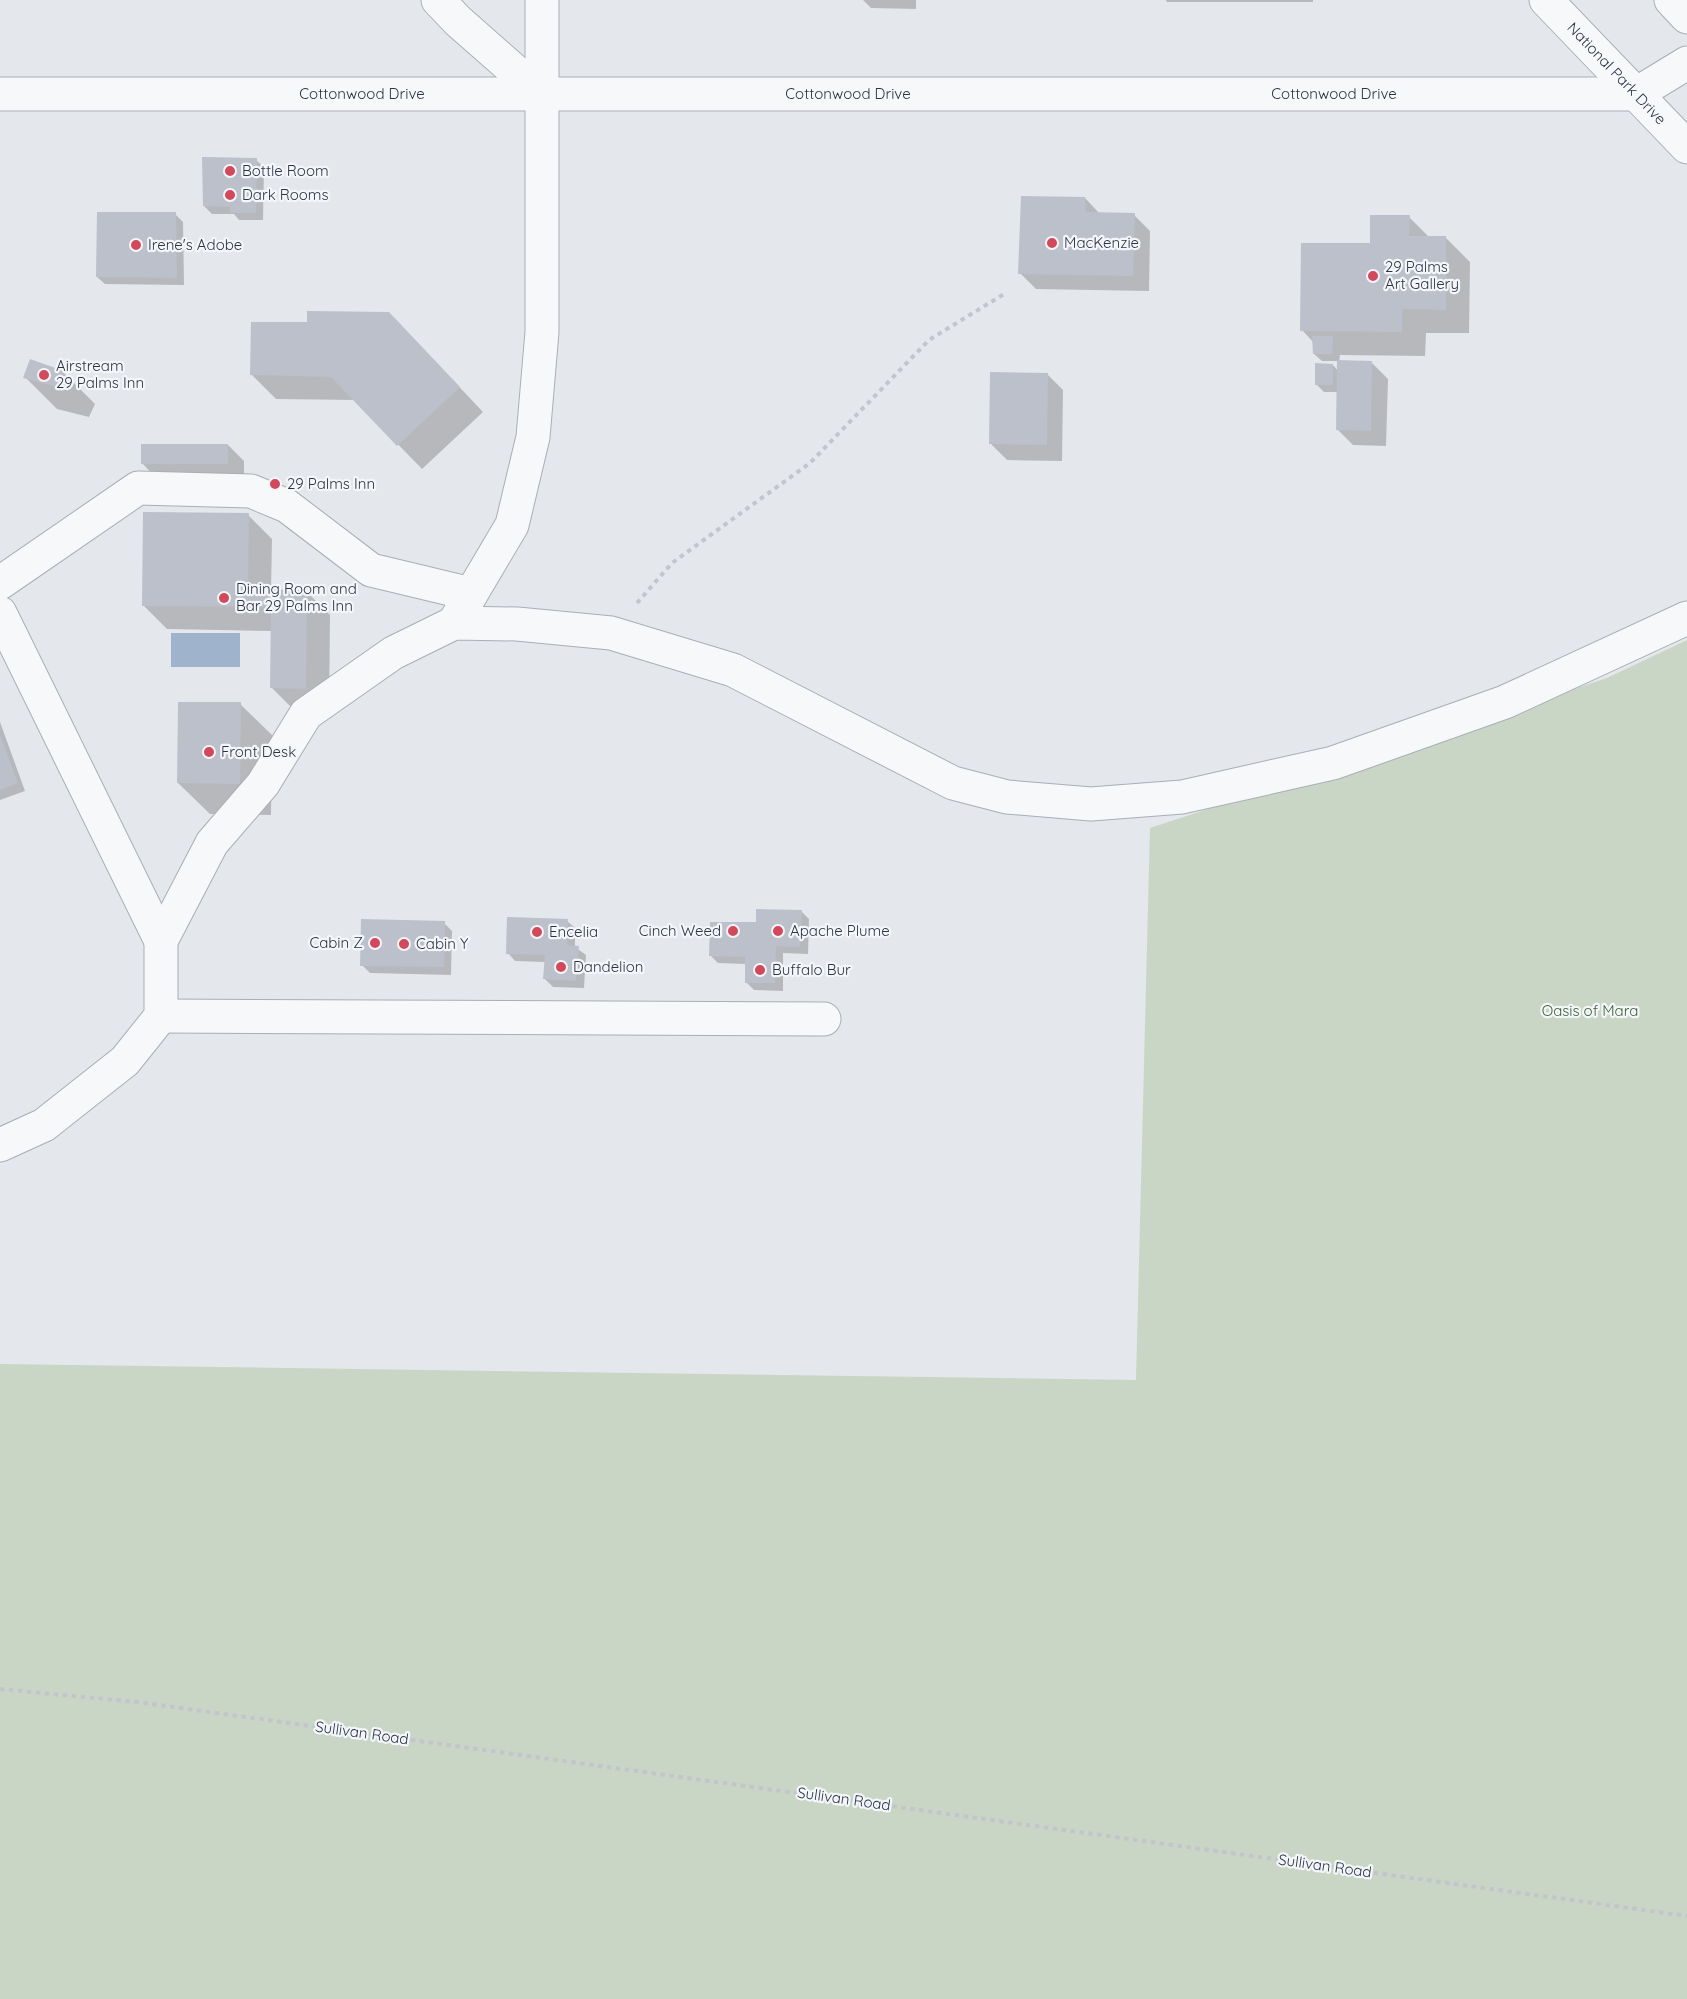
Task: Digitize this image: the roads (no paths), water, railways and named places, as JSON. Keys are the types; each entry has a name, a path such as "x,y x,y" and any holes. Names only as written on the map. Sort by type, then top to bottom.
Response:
{"street":[{"path":"438,0 458,21 541,94"},
{"path":"453,623 512,525 533,437 543,333 542,0"},
{"name":"National Park Drive","path":"1546,0 1687,147"},
{"path":"1671,0 1687,16"},
{"path":"1636,94 1687,63"},
{"name":"Cottonwood Drive","path":"0,94 1636,94"},
{"path":"0,583 138,488 251,491 287,506 370,570 471,594"},
{"path":"0,613 161,941 161,1016 125,1061 44,1125 0,1145"},
{"path":"161,941 212,843 263,784 306,714 393,653 453,623 517,624 611,633 733,670 953,783 1007,797 1091,804 1182,797 1333,763 1505,702 1687,618"},
{"path":"161,1016 824,1019"}],"water":[{"path":"171,633 240,633 240,667 171,667"}],"place":[{"name":"Bottle Room","path":"230,171"},
{"name":"Dark Rooms","path":"230,195"},
{"name":"MacKenzie","path":"1052,243"},
{"name":"Irene's Adobe","path":"136,245"},
{"name":"29 Palms Art Gallery","path":"1373,276"},
{"name":"Airstream 29 Palms Inn","path":"44,375"},
{"name":"29 Palms Inn","path":"275,484"},
{"name":"Dining Room and Bar 29 Palms Inn","path":"224,598"},
{"name":"Front Desk","path":"209,752"},
{"name":"Cinch Weed","path":"733,931"},
{"name":"Apache Plume","path":"778,931"},
{"name":"Encelia","path":"537,932"},
{"name":"Cabin Z","path":"375,943"},
{"name":"Cabin Y","path":"404,944"},
{"name":"Dandelion","path":"561,967"},
{"name":"Buffalo Bur","path":"760,970"}],"park label":[{"name":"Oasis of Mara","path":"1590,1011"}]}
